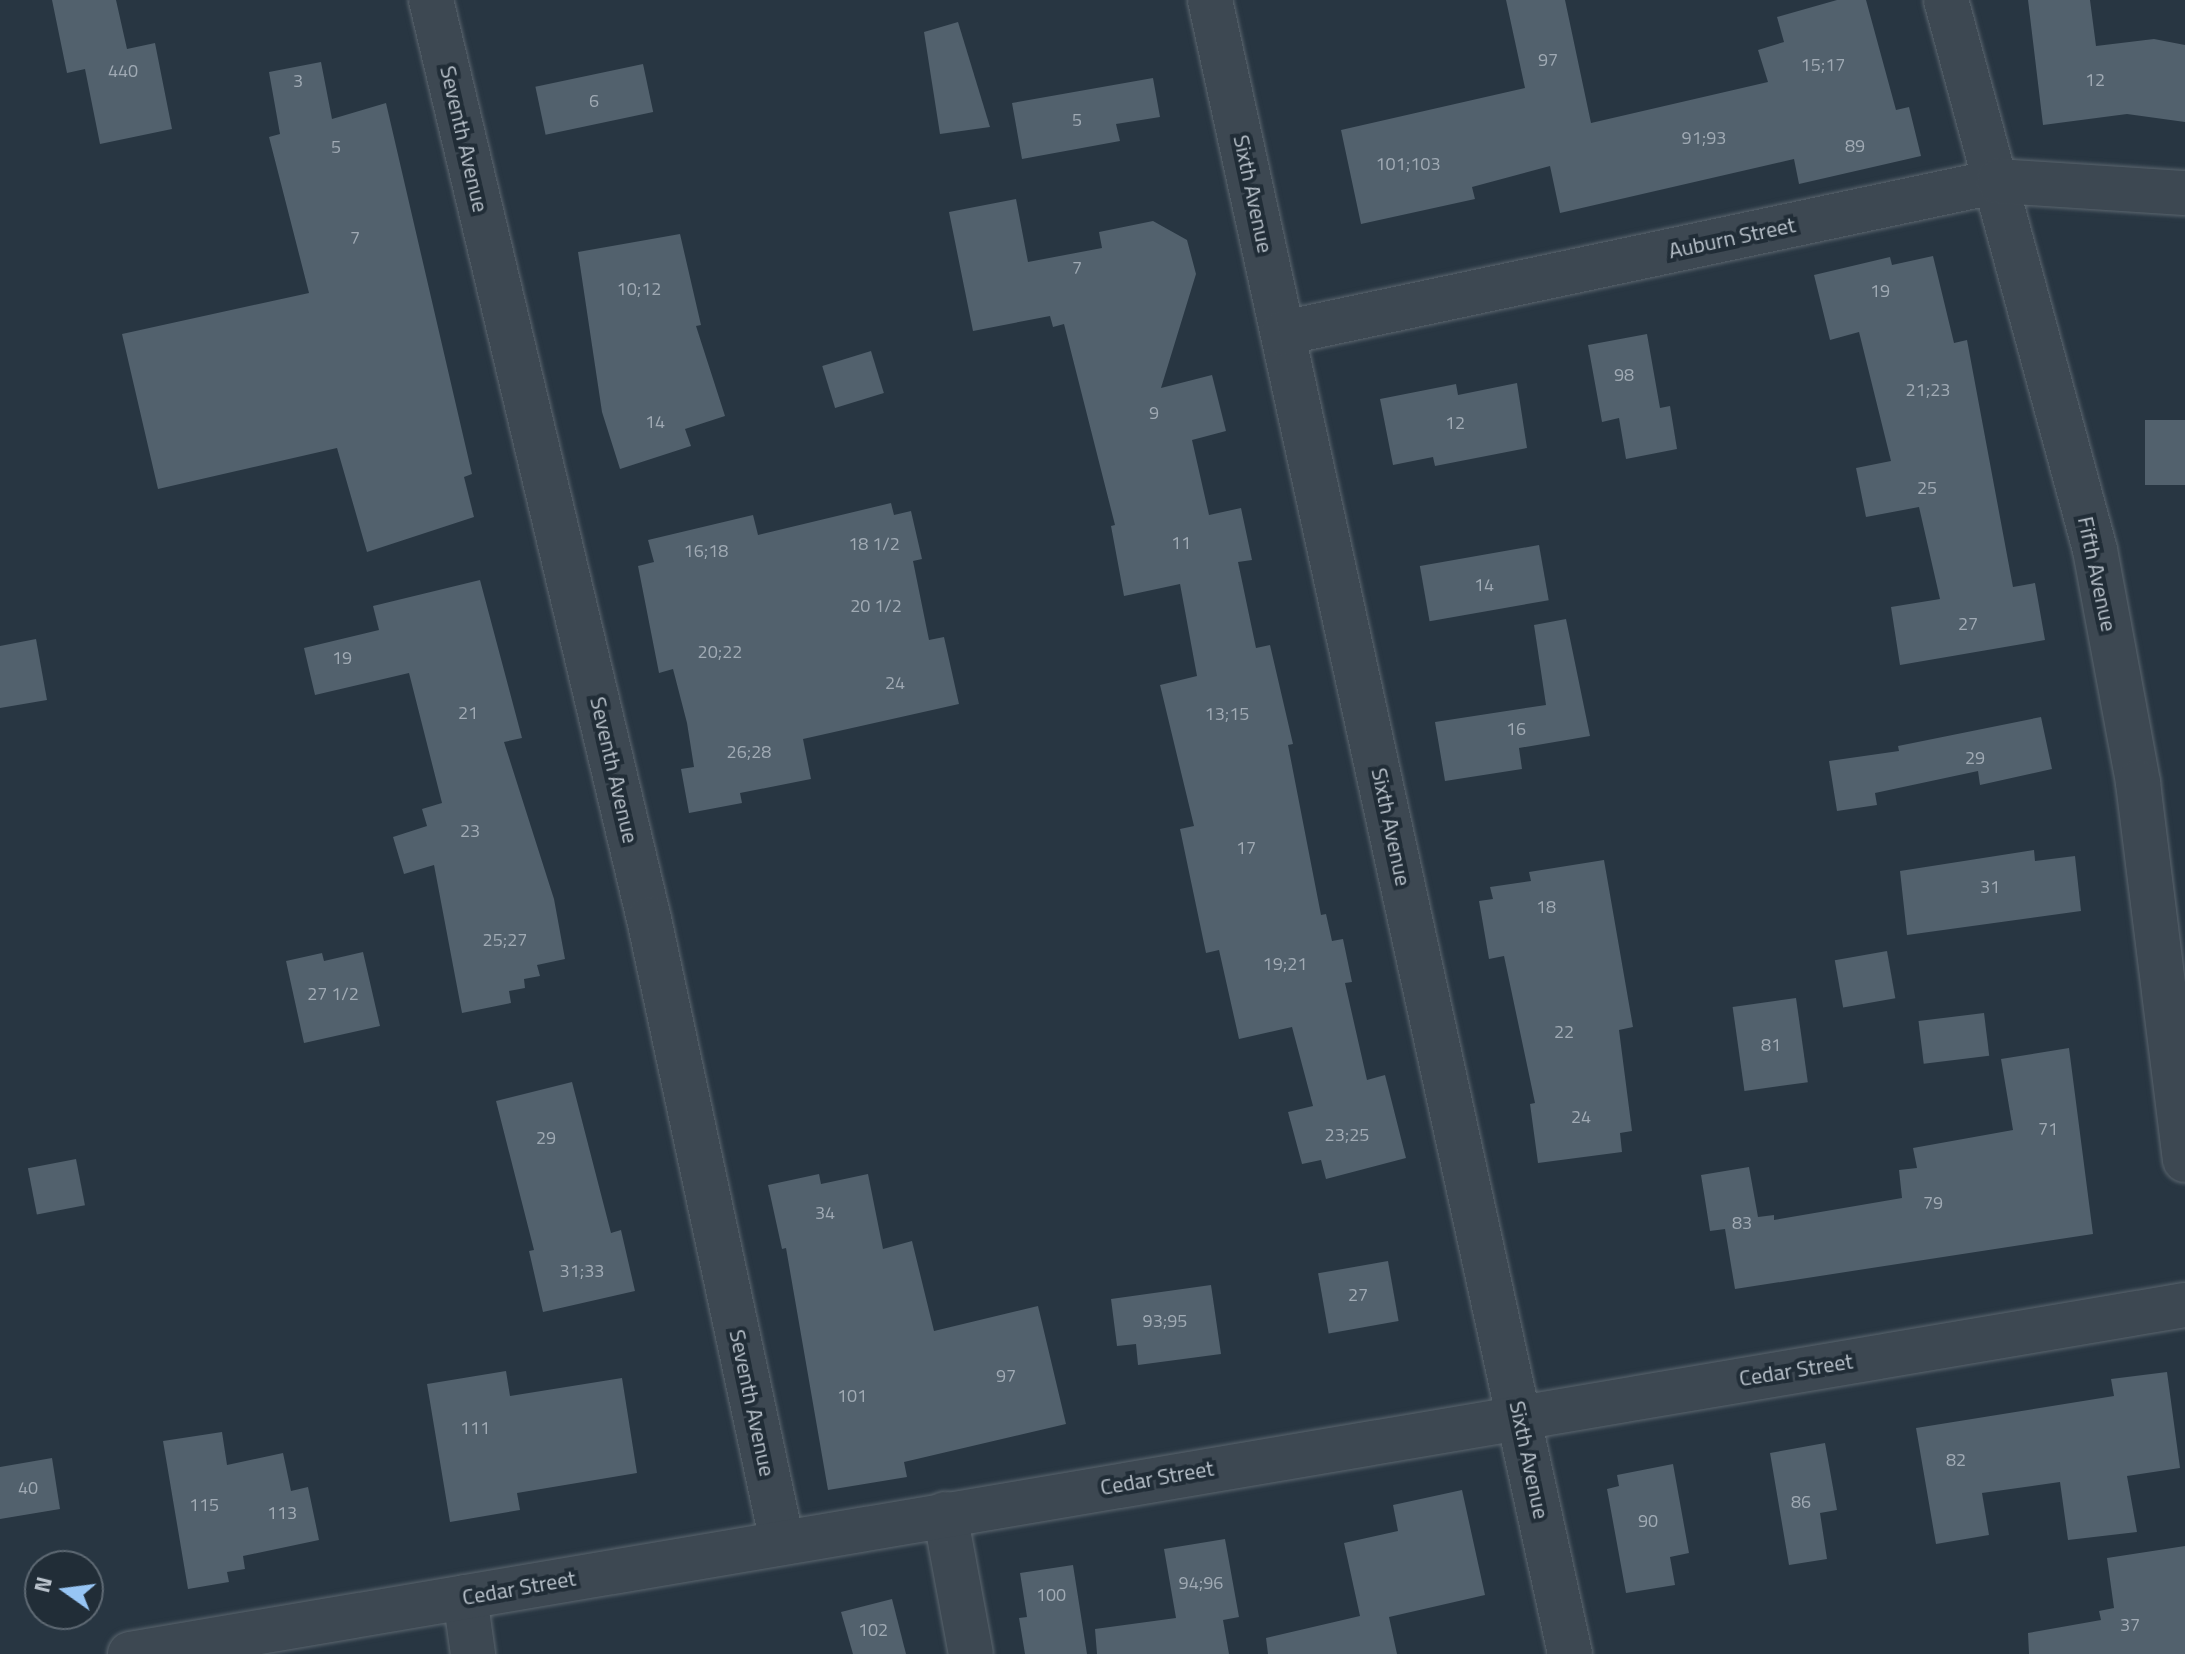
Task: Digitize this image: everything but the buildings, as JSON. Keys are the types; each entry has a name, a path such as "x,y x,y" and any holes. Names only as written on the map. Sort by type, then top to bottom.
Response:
{"street":[{"name":"Seventh Avenue","path":"431,0 649,919 782,1542"},
{"name":"Sixth Avenue","path":"1210,0 1570,1654"},
{"name":"Fifth Avenue","path":"1946,0 1999,181 2095,550 2171,945 2185,1160"},
{"name":"Auburn Street","path":"1283,333 1999,181 2185,193"},
{"name":"Cedar Street","path":"130,1654 2185,1305"},
{"path":"945,1514 971,1654"},
{"path":"465,1597 473,1654"}]}
